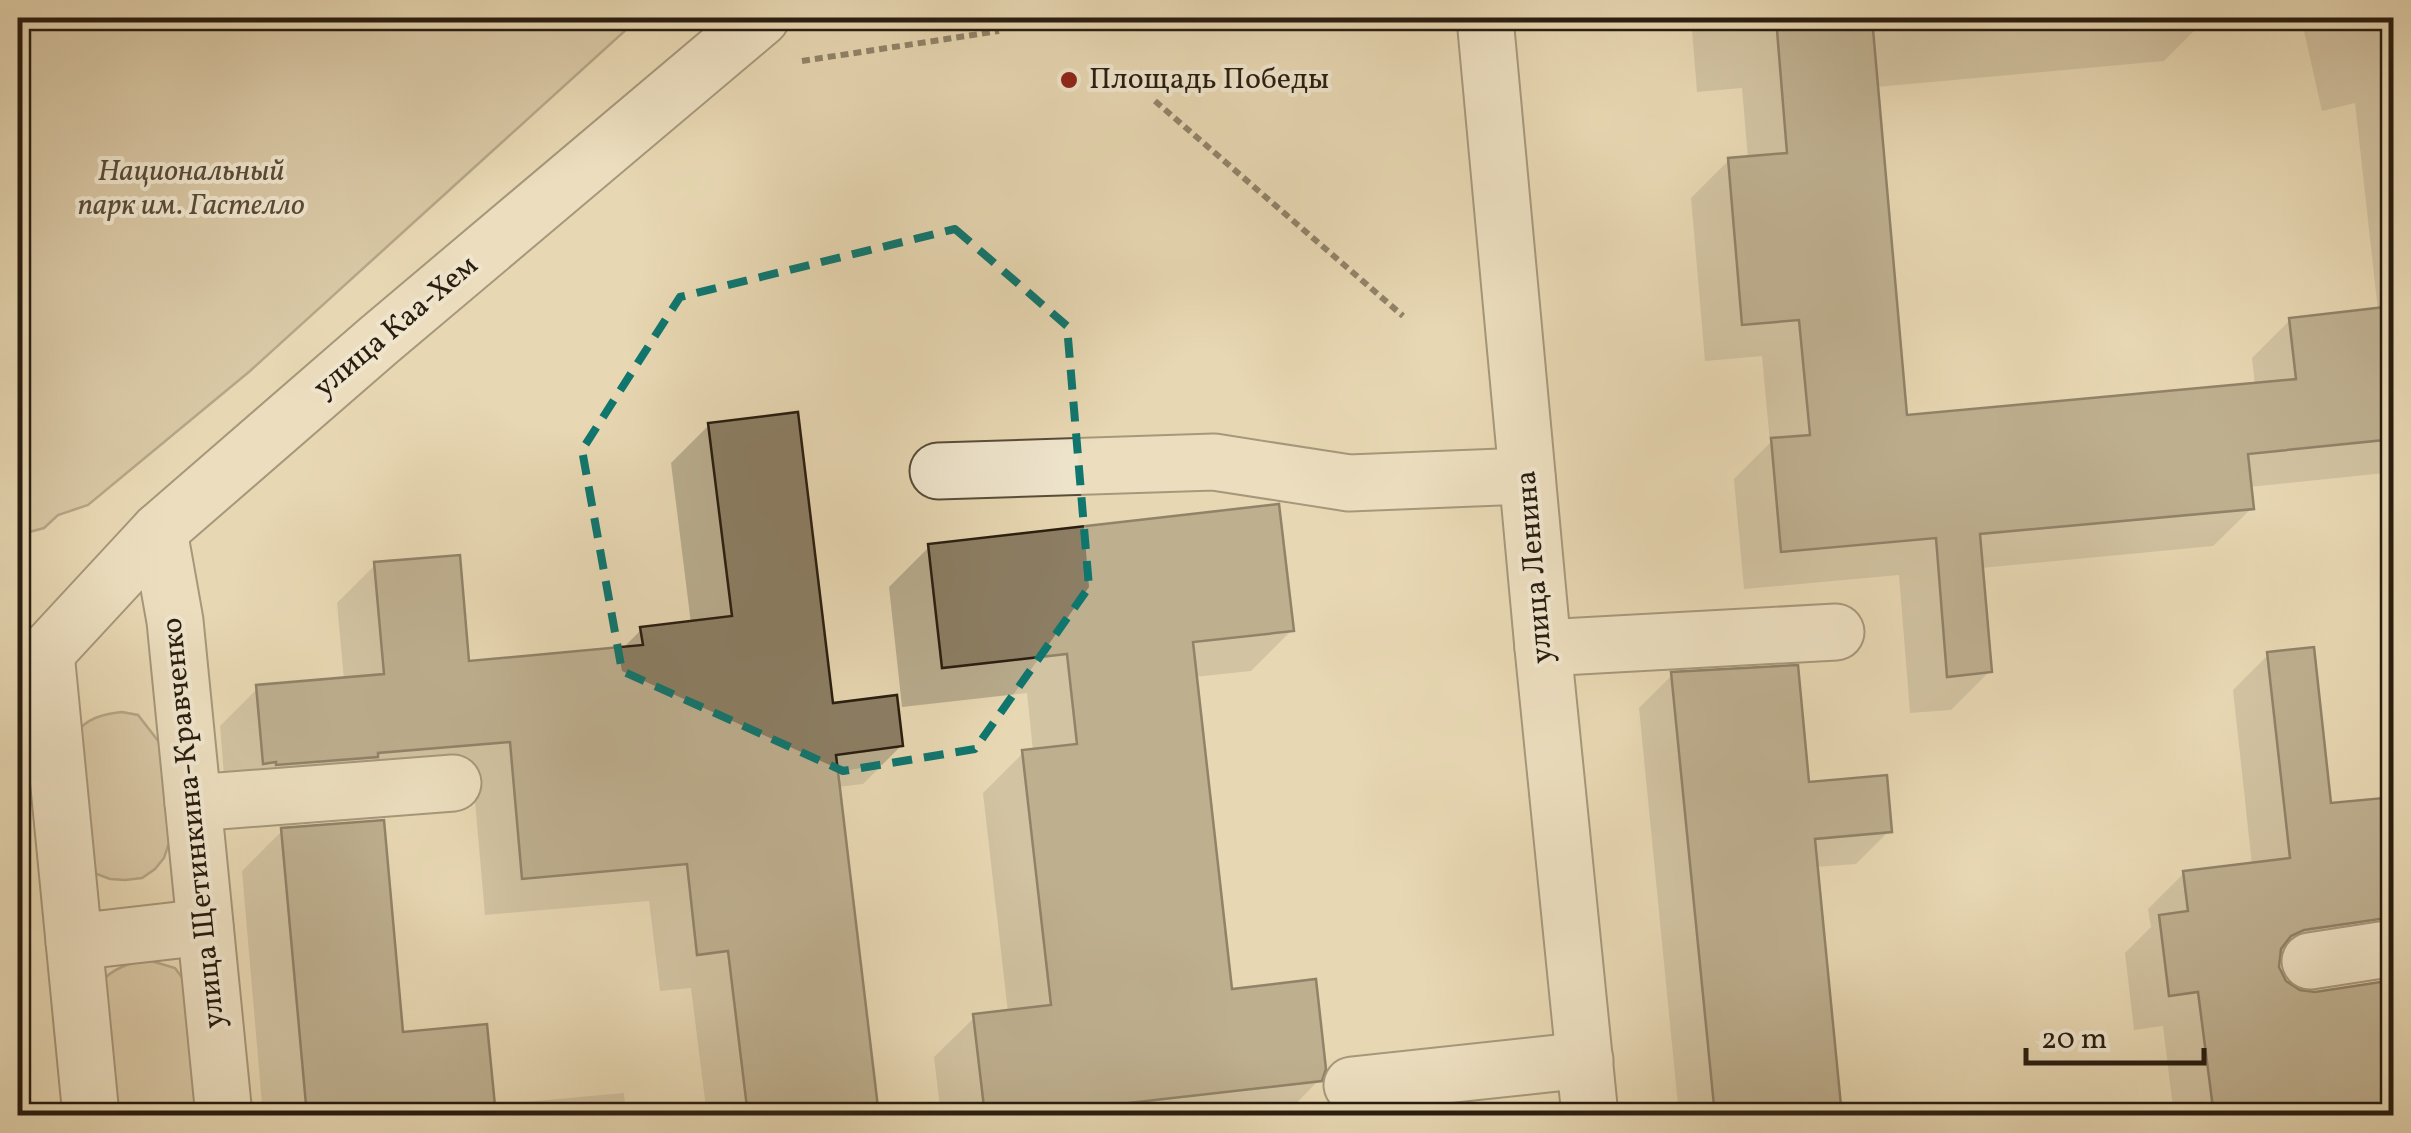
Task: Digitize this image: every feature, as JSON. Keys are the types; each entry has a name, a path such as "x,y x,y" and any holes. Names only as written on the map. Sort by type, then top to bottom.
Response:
{"street":[{"name":"улица Ленина","path":"1485,18 1542,648 1590,1116"},
{"name":"улица Каа-Хем","path":"32,648 378,341 774,40"},
{"path":"938,471 1214,462 1349,483 1527,476"},
{"name":"улица Щетинкина-Кравченко","path":"159,532 175,622 224,1116"},
{"path":"1542,648 1836,632"},
{"path":"32,648 74,942 91,1116"},
{"path":"193,803 453,783"},
{"path":"74,942 205,927"},
{"path":"2310,961 2394,948"},
{"path":"1352,1086 1585,1060"}],"path":[{"path":"774,40 999,31"},
{"path":"1155,101 1403,316"}],"highlighted area":[{"path":"955,229 1067,326 1089,587 975,749 843,771 622,671 582,450 680,297"}],"green space":[{"name":"Национальный парк им. Гастелло","path":"18,18 639,18 250,371 88,505 58,515 44,528 18,535"},
{"path":"122,712 138,715 159,742 170,840 155,869 142,878 125,880 94,873 75,734 96,718"},
{"path":"148,960 175,968 184,980 198,1115 105,1115 100,983 122,967"}],"building":[{"path":"1776,18 1872,18 1907,415 2296,379 2289,318 2394,306 2394,439 2248,454 2254,509 1980,534 1992,672 1947,677 1936,538 1781,552 1771,438 1810,435 1799,320 1742,325 1728,158 1787,153"},
{"path":"798,412 833,703 897,695 903,746 836,755 879,1116 748,1116 728,951 697,955 687,864 522,879 510,742 378,753 378,757 263,764 256,685 384,674 374,562 460,555 469,661 643,645 640,627 732,616 708,423"},
{"path":"1279,504 1294,631 1193,642 1232,989 1316,979 1326,1069 1322,1081 985,1116 973,1014 1051,1005 1022,750 1077,744 1067,654 942,668 928,544"},
{"path":"2314,647 2331,803 2394,797 2394,917 2304,930 2291,936 2281,949 2279,967 2286,981 2300,990 2315,992 2394,980 2394,1116 2214,1116 2198,992 2169,996 2159,915 2188,911 2183,871 2290,858 2267,652"},
{"path":"1798,665 1809,782 1887,775 1892,832 1815,839 1842,1116 1715,1116 1671,672"},
{"path":"384,820 403,1032 487,1024 496,1116 307,1116 281,828"}],"place":[{"name":"Площадь Победы","path":"1069,80"}]}
